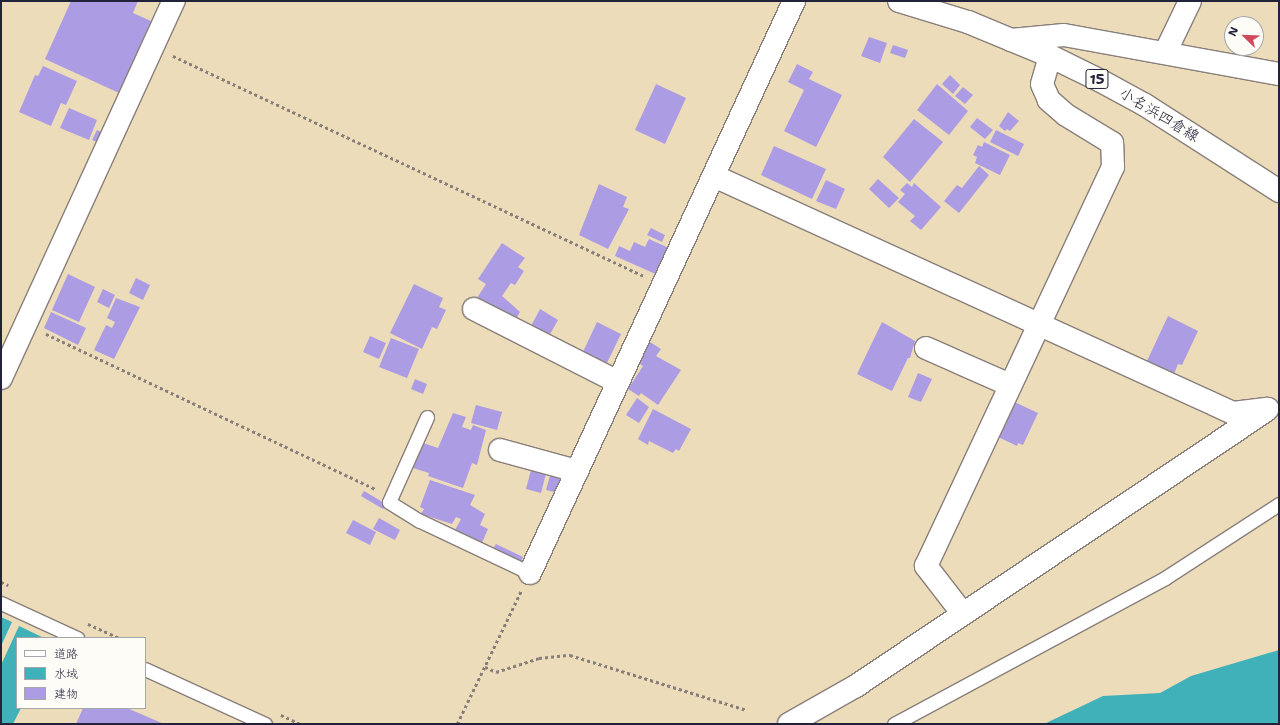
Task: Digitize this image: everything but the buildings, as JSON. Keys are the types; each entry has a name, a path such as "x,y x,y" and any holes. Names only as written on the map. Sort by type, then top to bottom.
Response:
{"street":[{"path":"1,378 174,1"},
{"path":"530,573 794,1"},
{"name":"小名浜四倉線","path":"899,1 968,22 1050,56 1145,104 1279,191"},
{"path":"1165,53 1190,1"},
{"path":"1011,40 1064,35 1279,74"},
{"path":"963,614 926,566 1038,324 1113,167 1112,143 1066,115 1049,100 1042,84 1050,56"},
{"path":"714,176 1233,413 1274,405"},
{"path":"474,309 618,382"},
{"path":"926,348 1010,385"},
{"path":"789,724 856,686 1274,405"},
{"path":"500,450 577,471"}],"lane":[{"path":"427,417 389,502 420,521 530,573"},
{"path":"894,724 1165,578 1279,504"},
{"path":"1,603 75,637"},
{"path":"146,669 265,724"}],"path":[{"path":"153,46 663,285"},
{"path":"26,324 375,488 389,502"},
{"path":"457,724 530,573"},
{"path":"485,666 496,672 539,658 570,655 746,710"}],"water":[{"path":"1,617 12,622 1,646"},
{"path":"19,626 42,637 16,637 16,709 20,709 13,724 1,724 1,665"},
{"path":"1279,650 1279,724 1044,724 1103,696 1160,693 1191,676"}]}
